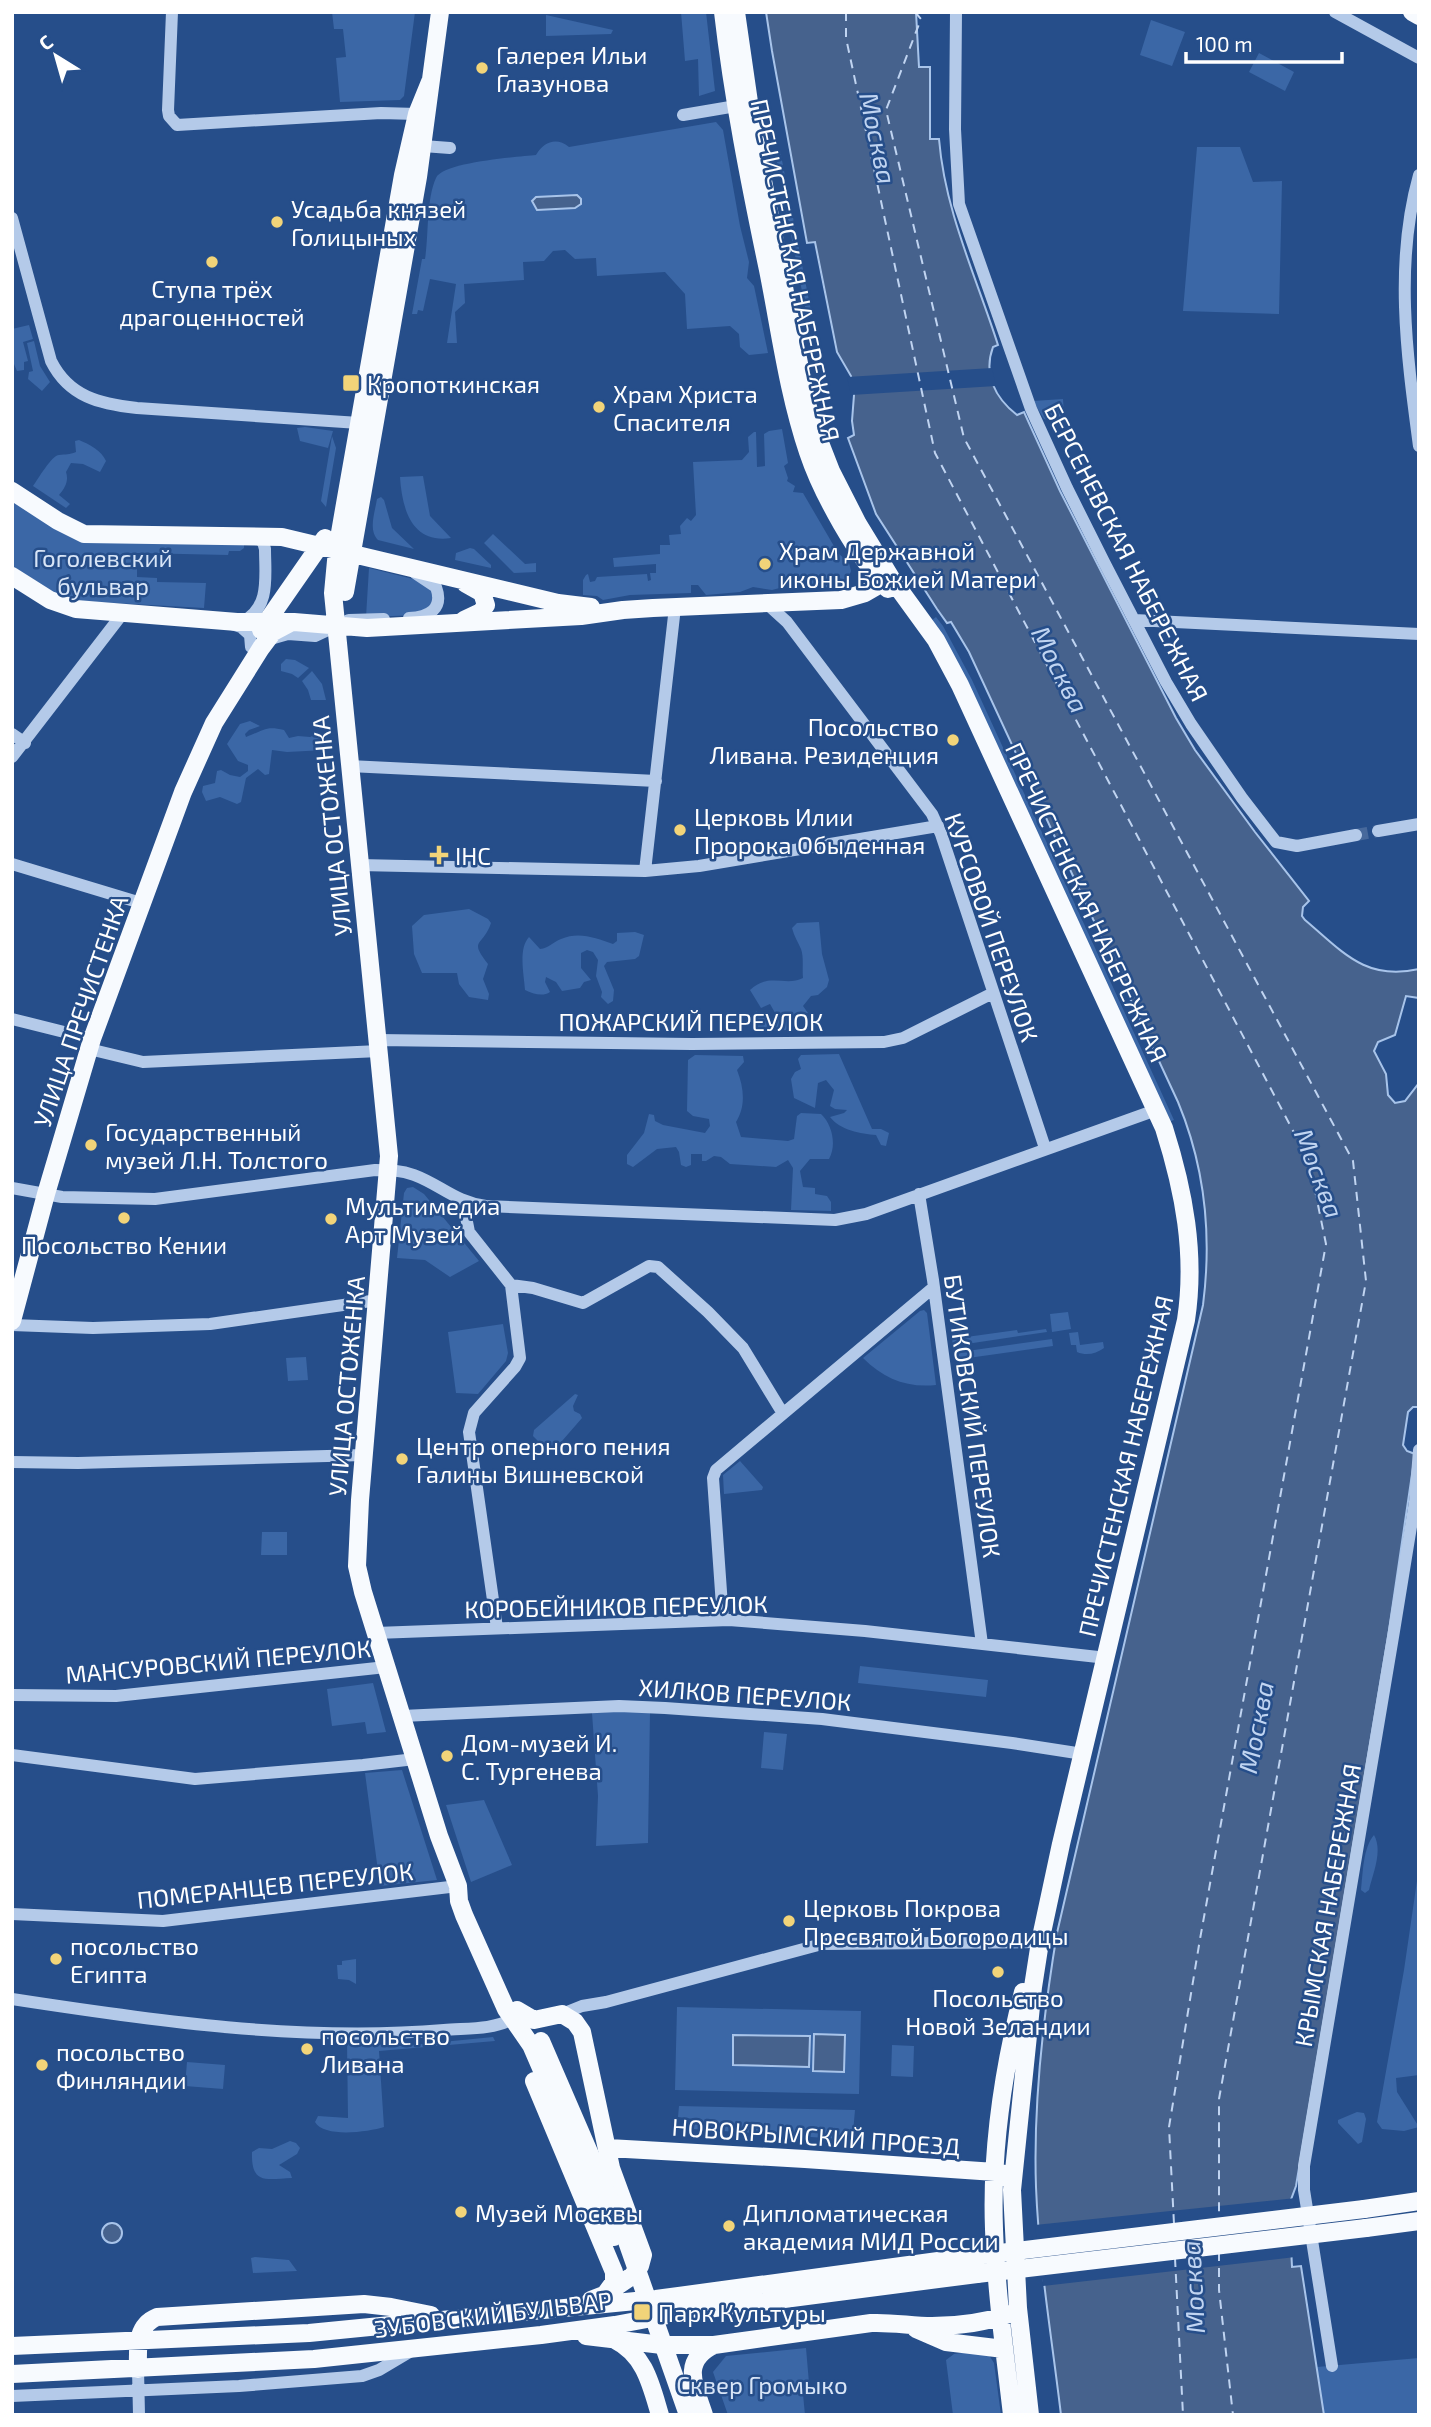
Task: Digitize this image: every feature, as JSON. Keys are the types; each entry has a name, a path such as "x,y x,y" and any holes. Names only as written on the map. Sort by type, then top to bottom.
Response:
{"main road":[{"path":"336,549 360,512 423,145 440,12"},
{"name":"ПРЕЧИСТЕНСКАЯ НАБЕРЕЖНАЯ","path":"723,12 736,106 791,388 808,453 846,531 926,626 960,685 1156,1110 1173,1158 1190,1252 1189,1301 1177,1363 1040,1944 1027,2039 1012,2190 1018,2308 1030,2415"},
{"name":"ПРЕЧИСТЕНСКАЯ НАБЕРЕЖНАЯ","path":"736,12 753,130 807,404 822,449 840,489 887,581"},
{"path":"1412,12 1419,16"},
{"path":"336,549 403,174 416,114 430,82"},
{"path":"12,491 84,534 282,537 558,603 623,610"},
{"name":"УЛИЦА ПРЕЧИСТЕНКА","path":"12,1323 46,1194 91,1044 183,792 229,685 256,647 266,622 336,549 337,518 346,498"},
{"name":"УЛИЦА ОСТОЖЕНКА","path":"336,549 342,610 336,626 389,1170 356,1566 457,1886 458,1900 514,2014 536,2043"},
{"path":"12,576 62,605 76,609 233,622 294,622 367,628 581,617 623,610 841,600 866,593 887,581"},
{"path":"453,578 477,589 485,600 485,609 459,622"},
{"name":"УЛИЦА ПРЕЧИСТЕНКА","path":"256,647 277,629 294,622"},
{"name":"ПРЕЧИСТЕНСКАЯ НАБЕРЕЖНАЯ","path":"1012,2415 1000,2317 994,2230 995,2172 1003,2079 1026,1981 1040,1944"},
{"path":"571,2305 604,2295 632,2276 640,2266 643,2255 616,2183 580,2036 570,2018 562,2014 534,2020 514,2014 519,2046 614,2272 613,2286 604,2295"},
{"path":"536,2043 545,2028 555,2022 568,2025 580,2036"},
{"path":"536,2043 639,2302 677,2415"},
{"path":"536,2043 624,2233 688,2415"},
{"name":"НОВОКРЫМСКИЙ ПРОЕЗД","path":"608,2148 995,2172"},
{"path":"995,2172 1001,2173 1012,2190"},
{"path":"976,2265 1419,2202"},
{"path":"976,2265 1419,2221"},
{"name":"ЗУБОВСКИЙ БУЛЬВАР","path":"12,2346 266,2336 976,2265"},
{"name":"ЗУБОВСКИЙ БУЛЬВАР","path":"12,2374 314,2359 554,2333 976,2265"},
{"path":"138,2369 139,2341 145,2323 158,2317 364,2304 391,2306 451,2318"},
{"path":"554,2333 662,2345 714,2345 871,2323 935,2326 1000,2317 1018,2308"},
{"path":"909,2325 946,2342 1004,2349"},
{"path":"612,2338 630,2348 637,2356 645,2370 658,2410"},
{"path":"704,2415 693,2378 693,2365 699,2354 714,2345"},
{"path":"658,2410 660,2390 671,2383 684,2383 698,2396"}],"street":[{"path":"172,12 168,110 169,116 177,125 381,113 416,114"},
{"name":"БЕРСЕНЕВСКАЯ НАБЕРЕЖНАЯ","path":"956,12 957,189 963,218 1031,409 1067,488 1166,682 1191,724 1276,842 1297,846 1356,835"},
{"path":"1335,12 1419,58"},
{"path":"683,115 736,106"},
{"path":"423,145 450,148"},
{"path":"1419,175 1409,222 1405,270 1405,319 1419,446"},
{"path":"12,218 51,361 63,378 86,397 102,403 128,407 359,423"},
{"path":"252,535 263,542 265,549 264,597 258,609 233,622 246,631 256,647 284,634 315,636 349,620 420,617 433,612 439,601 438,591 433,584 410,569"},
{"name":"КУРСОВОЙ ПЕРЕУЛОК","path":"766,603 787,622 928,808 938,826 1045,1148"},
{"path":"645,871 675,607"},
{"path":"12,758 123,613"},
{"path":"1134,620 1419,634"},
{"path":"12,734 25,743"},
{"path":"349,766 656,781"},
{"path":"1378,831 1419,824"},
{"path":"359,865 645,871 699,866 938,826"},
{"path":"12,864 141,903"},
{"name":"ПОЖАРСКИЙ ПЕРЕУЛОК","path":"12,1019 140,1062 378,1045 884,1042 903,1038 993,993"},
{"path":"12,1188 72,1198 155,1199 389,1170 417,1176 463,1202 486,1206 815,1221 851,1219 1156,1110"},
{"name":"БУТИКОВСКИЙ ПЕРЕУЛОК","path":"919,1194 982,1644"},
{"path":"463,1202 469,1232 511,1285 520,1358 474,1413 469,1432 497,1628"},
{"path":"511,1285 533,1288 583,1303 649,1266 658,1266 708,1311 743,1348 782,1412"},
{"path":"723,1620 713,1474 718,1466 934,1287"},
{"path":"12,1323 93,1328 192,1325 378,1300"},
{"name":"КРЫМСКАЯ НАБЕРЕЖНАЯ","path":"1332,2366 1304,2190 1304,2166 1415,1502 1419,1450"},
{"path":"12,1462 78,1463 364,1455"},
{"name":"КОРОБЕЙНИКОВ ПЕРЕУЛОК","path":"376,1633 723,1620 865,1631 1107,1658"},
{"name":"МАНСУРОВСКИЙ ПЕРЕУЛОК","path":"12,1695 116,1696 386,1667"},
{"name":"ХИЛКОВ ПЕРЕУЛОК","path":"402,1716 620,1706 657,1707 822,1719 1083,1754"},
{"path":"12,1755 195,1779 415,1759"},
{"name":"ПОМЕРАНЦЕВ ПЕРЕУЛОК","path":"12,1914 151,1922 457,1886"},
{"path":"562,2014 582,2006 606,2002 822,1944 1040,1944"},
{"path":"12,1999 158,2021 301,2031 404,2033 496,2025 514,2014"},
{"path":"580,2036 588,2014 606,2002"},
{"path":"12,2396 239,2386 362,2376 379,2371 416,2348"},
{"path":"138,2369 139,2415"}],"green space":[{"path":"332,12 415,12 404,96 400,100 340,102 336,58 346,57 343,29 334,29"},
{"path":"681,12 706,12 715,91 699,96 698,59 685,61"},
{"path":"546,15 613,30 611,34 546,36"},
{"path":"1151,20 1185,32 1172,66 1140,55"},
{"path":"1259,53 1294,72 1285,91 1249,72"},
{"path":"716,122 723,130 749,262 747,278 754,286 768,353 749,355 740,347 739,334 730,326 687,329 685,294 665,272 597,276 596,258 575,259 565,250 553,251 544,261 523,262 524,280 464,284 465,303 455,312 457,343 447,343 456,284 430,279 423,311 418,310 417,314 412,314 422,259 425,259 433,187 442,172 482,161 536,155 543,146 555,141 569,147"},
{"path":"1197,147 1240,147 1253,182 1282,181 1279,314 1183,311"},
{"path":"780,150 811,311 806,312 775,152"},
{"path":"29,325 33,339 23,342 28,361 24,362 24,370 17,371 12,364 12,329"},
{"path":"34,341 40,366 50,382 42,391 28,379 29,372 33,371 27,343"},
{"path":"1063,399 1064,415 1055,422 1044,419 1033,401"},
{"path":"297,428 333,431 328,448 300,441"},
{"path":"782,429 788,463 784,466 787,481 795,486 793,492 803,493 838,553 849,563 851,571 842,583 830,587 801,586 801,580 796,580 791,585 772,590 753,587 740,592 706,595 698,585 691,585 691,593 630,595 603,600 597,596 583,595 583,580 588,574 590,582 597,577 647,574 648,581 651,580 650,573 656,573 656,564 614,567 613,558 660,554 660,545 670,545 669,535 681,534 680,526 687,518 691,521 696,515 693,462 742,460 749,452 748,437 756,432 757,467 765,466 764,434"},
{"path":"332,436 336,448 326,507 321,501"},
{"path":"79,440 98,451 106,461 100,472 83,464 71,463 66,472 66,484 59,495 70,504 66,508 33,486 56,456 76,452 75,441"},
{"path":"423,476 430,516 451,538 426,535 418,530 406,512 400,477"},
{"path":"381,497 392,528 414,549 378,540 375,536 374,515 377,499"},
{"name":"Гоголевский бульвар","path":"12,498 55,526 244,541 244,548 240,551 229,551 228,555 137,553 137,577 157,578 157,582 206,583 204,608 78,601 55,593 12,566"},
{"path":"493,534 525,564 536,563 536,572 514,573 484,543"},
{"path":"470,548 491,565 491,568 455,560 456,553"},
{"path":"369,568 429,584 435,601 420,615 366,617"},
{"path":"936,617 972,680 1174,1120 1169,1122 932,620"},
{"path":"286,659 295,660 309,668 298,678 281,671 281,664"},
{"path":"312,671 322,684 326,700 311,700 302,681"},
{"path":"250,721 260,726 249,730 245,734 246,737 272,728 284,730 289,738 310,737 321,733 327,737 328,746 325,750 272,750 269,774 265,775 258,769 246,778 241,802 237,804 220,797 206,801 202,792 203,786 215,783 217,771 240,777 248,771 248,765 238,761 227,744 240,724"},
{"path":"469,909 491,923 478,946 488,964 483,979 489,994 488,1000 469,997 459,984 457,973 422,973 414,954 412,926 424,915"},
{"path":"819,922 822,954 829,980 827,987 818,995 811,996 803,1006 808,1013 798,1015 786,1030 757,1031 752,1027 756,1011 776,1023 778,1018 770,1004 761,1008 750,990 763,982 803,978 802,952 792,928 797,923"},
{"path":"635,932 644,935 639,956 635,959 607,962 604,966 614,990 613,1001 608,1004 601,997 602,992 596,976 598,960 593,952 587,950 581,953 581,968 591,980 584,982 580,988 562,991 556,982 546,977 545,982 550,992 538,994 525,990 523,955 529,937 540,949 574,936 587,936 613,944 617,941 617,933"},
{"path":"839,1054 872,1129 889,1133 886,1146 881,1145 876,1135 845,1128 830,1117 847,1110 830,1106 834,1090 826,1080 818,1083 815,1108 794,1098 791,1079 795,1072 801,1069 798,1059 801,1055"},
{"path":"695,1055 743,1056 744,1062 737,1070 743,1097 736,1122 741,1137 788,1141 794,1139 797,1116 801,1113 821,1114 825,1118 833,1141 829,1159 810,1159 800,1171 803,1187 815,1188 815,1194 827,1196 831,1202 831,1211 791,1210 793,1168 788,1160 776,1167 730,1164 721,1157 714,1156 702,1161 702,1154 691,1154 691,1165 686,1167 681,1165 676,1147 657,1149 633,1167 627,1164 627,1155 644,1133 649,1114 654,1115 655,1121 663,1125 705,1133 710,1126 709,1119 693,1116 687,1111 688,1060"},
{"path":"413,1187 424,1194 479,1261 450,1277 425,1260 397,1258 404,1193 407,1188"},
{"path":"920,1311 927,1313 936,1385 915,1385 888,1377 863,1358"},
{"path":"1068,1312 1071,1329 1052,1332 1050,1314"},
{"path":"503,1324 508,1353 506,1361 478,1394 456,1393 448,1332"},
{"path":"1046,1329 1047,1332 953,1346 952,1339"},
{"path":"1078,1332 1080,1345 1103,1342 1104,1348 1091,1354 1077,1352 1076,1345 1071,1345 1069,1333"},
{"path":"1052,1339 1053,1346 954,1360 953,1353"},
{"path":"306,1357 308,1380 288,1381 286,1358"},
{"path":"575,1394 578,1395 573,1406 574,1411 582,1418 553,1448 541,1444 533,1436 534,1430"},
{"path":"740,1461 763,1487 762,1490 724,1494 723,1475"},
{"path":"262,1532 287,1532 287,1555 261,1555"},
{"path":"860,1666 988,1680 986,1697 858,1683"},
{"path":"373,1683 386,1732 367,1734 365,1722 332,1726 327,1689"},
{"path":"650,1712 648,1843 596,1846 598,1796 592,1713"},
{"path":"764,1732 787,1734 783,1770 761,1768"},
{"path":"402,1770 437,1880 380,1886 365,1773"},
{"path":"484,1800 512,1865 471,1882 446,1805"},
{"path":"1374,1835 1378,1848 1376,1862 1369,1890 1365,1893 1361,1890 1364,1861"},
{"path":"1419,1867 1419,2075 1396,2078 1397,2092 1419,2127 1404,2131 1382,2129 1377,2122"},
{"path":"356,1959 356,1984 338,1979 337,1965 342,1965 342,1961"},
{"path":"677,2007 861,2011 859,2094 675,2090"},
{"path":"493,2037 495,2041 379,2051 384,2127 368,2131 337,2132 320,2127 315,2122 318,2116 348,2118 347,2042 402,2046"},
{"path":"892,2045 914,2046 913,2077 891,2076"},
{"path":"187,2062 225,2065 223,2089 185,2086"},
{"path":"679,2106 855,2110 853,2133 856,2134 856,2140 693,2129 694,2119 678,2117"},
{"path":"1357,2112 1364,2113 1366,2119 1362,2142 1358,2144 1338,2123 1338,2120"},
{"path":"290,2141 300,2148 297,2154 279,2165 290,2172 292,2178 268,2179 257,2175 252,2163 252,2152 259,2148 272,2149"},
{"path":"251,2258 289,2260 297,2271 253,2273"},
{"name":"Сквер Громыко","path":"806,2348 809,2383 802,2384 805,2415 728,2415 713,2372 726,2356"},
{"path":"977,2351 989,2355 994,2363 1001,2415 953,2415 946,2360 954,2354"},
{"path":"1419,2358 1419,2415 1324,2415 1317,2367"}],"water":[{"name":"Москва","path":"766,12 916,12 919,67 930,67 930,139 939,139 942,166 962,244 998,345 993,347 989,367 997,393 1017,415 1024,412 1060,491 1176,718 1195,750 1309,901 1303,907 1302,916 1344,953 1369,967 1400,972 1419,969 1419,998 1406,996 1395,1035 1378,1042 1374,1051 1386,1074 1388,1095 1395,1103 1405,1101 1419,1083 1419,1407 1413,1407 1408,1412 1403,1445 1407,1451 1415,1454 1388,1637 1296,2186 1289,2205 1292,2267 1301,2266 1324,2415 1061,2415 1043,2272 1036,2187 1036,2123 1043,2028 1057,1933 1203,1305 1207,1253 1204,1202 1195,1151 1178,1102 969,652 951,622 947,623 937,609 876,514 848,438 854,435 851,376 837,352 815,242 807,243"},
{"path":"577,195 581,204 575,208 537,210 532,201 536,197"},
{"path":"814,2034 845,2035 844,2072 813,2071"},
{"path":"733,2035 810,2036 809,2067 733,2065"},
{"path":"112,2223 119,2226 122,2233 119,2240 112,2243 105,2240 102,2233 105,2226"}],"pier":[{"path":"992,368 996,386 851,395 847,377"},
{"path":"1296,2198 1293,2206 1295,2257 1043,2286 1035,2225"}],"ferry route":[{"path":"846,12 846,38 935,453 1309,1161 1326,1244 1200,1939 1169,2127 1174,2224"},
{"path":"915,12 921,19 886,110 964,438 1353,1161 1366,1281 1219,2099 1219,2219"},
{"path":"1219,2252 1219,2290 1233,2415"},
{"path":"1175,2258 1183,2415"}],"tunnel":[{"path":"1356,835 1378,831"}],"place":[{"name":"Галерея Ильи Глазунова","path":"482,68"},
{"name":"Усадьба князей Голицыных","path":"277,222"},
{"name":"Ступа трёх драгоценностей","path":"212,262"},
{"name":"Кропоткинская","path":"351,383"},
{"name":"Храм Христа Спасителя","path":"599,407"},
{"name":"Храм Державной иконы Божией Матери","path":"765,564"},
{"name":"Посольство Ливана. Резиденция","path":"953,740"},
{"name":"Церковь Илии Пророка Обыденная","path":"680,830"},
{"name":"IHC","path":"439,855"},
{"name":"Государственный музей Л.Н. Толстого","path":"91,1145"},
{"name":"Посольство Кении","path":"124,1218"},
{"name":"Мультимедиа Арт Музей","path":"331,1219"},
{"name":"Центр оперного пения Галины Вишневской","path":"402,1459"},
{"name":"Дом-музей И. С. Тургенева","path":"447,1756"},
{"name":"Церковь Покрова Пресвятой Богородицы","path":"789,1921"},
{"name":"посольство Египта","path":"56,1959"},
{"name":"Посольство Новой Зеландии","path":"998,1972"},
{"name":"посольство Ливана","path":"307,2049"},
{"name":"посольство Финляндии","path":"42,2065"},
{"name":"Музей Москвы","path":"461,2212"},
{"name":"Дипломатическая академия МИД России","path":"729,2226"},
{"name":"Парк Культуры","path":"642,2312"}]}
